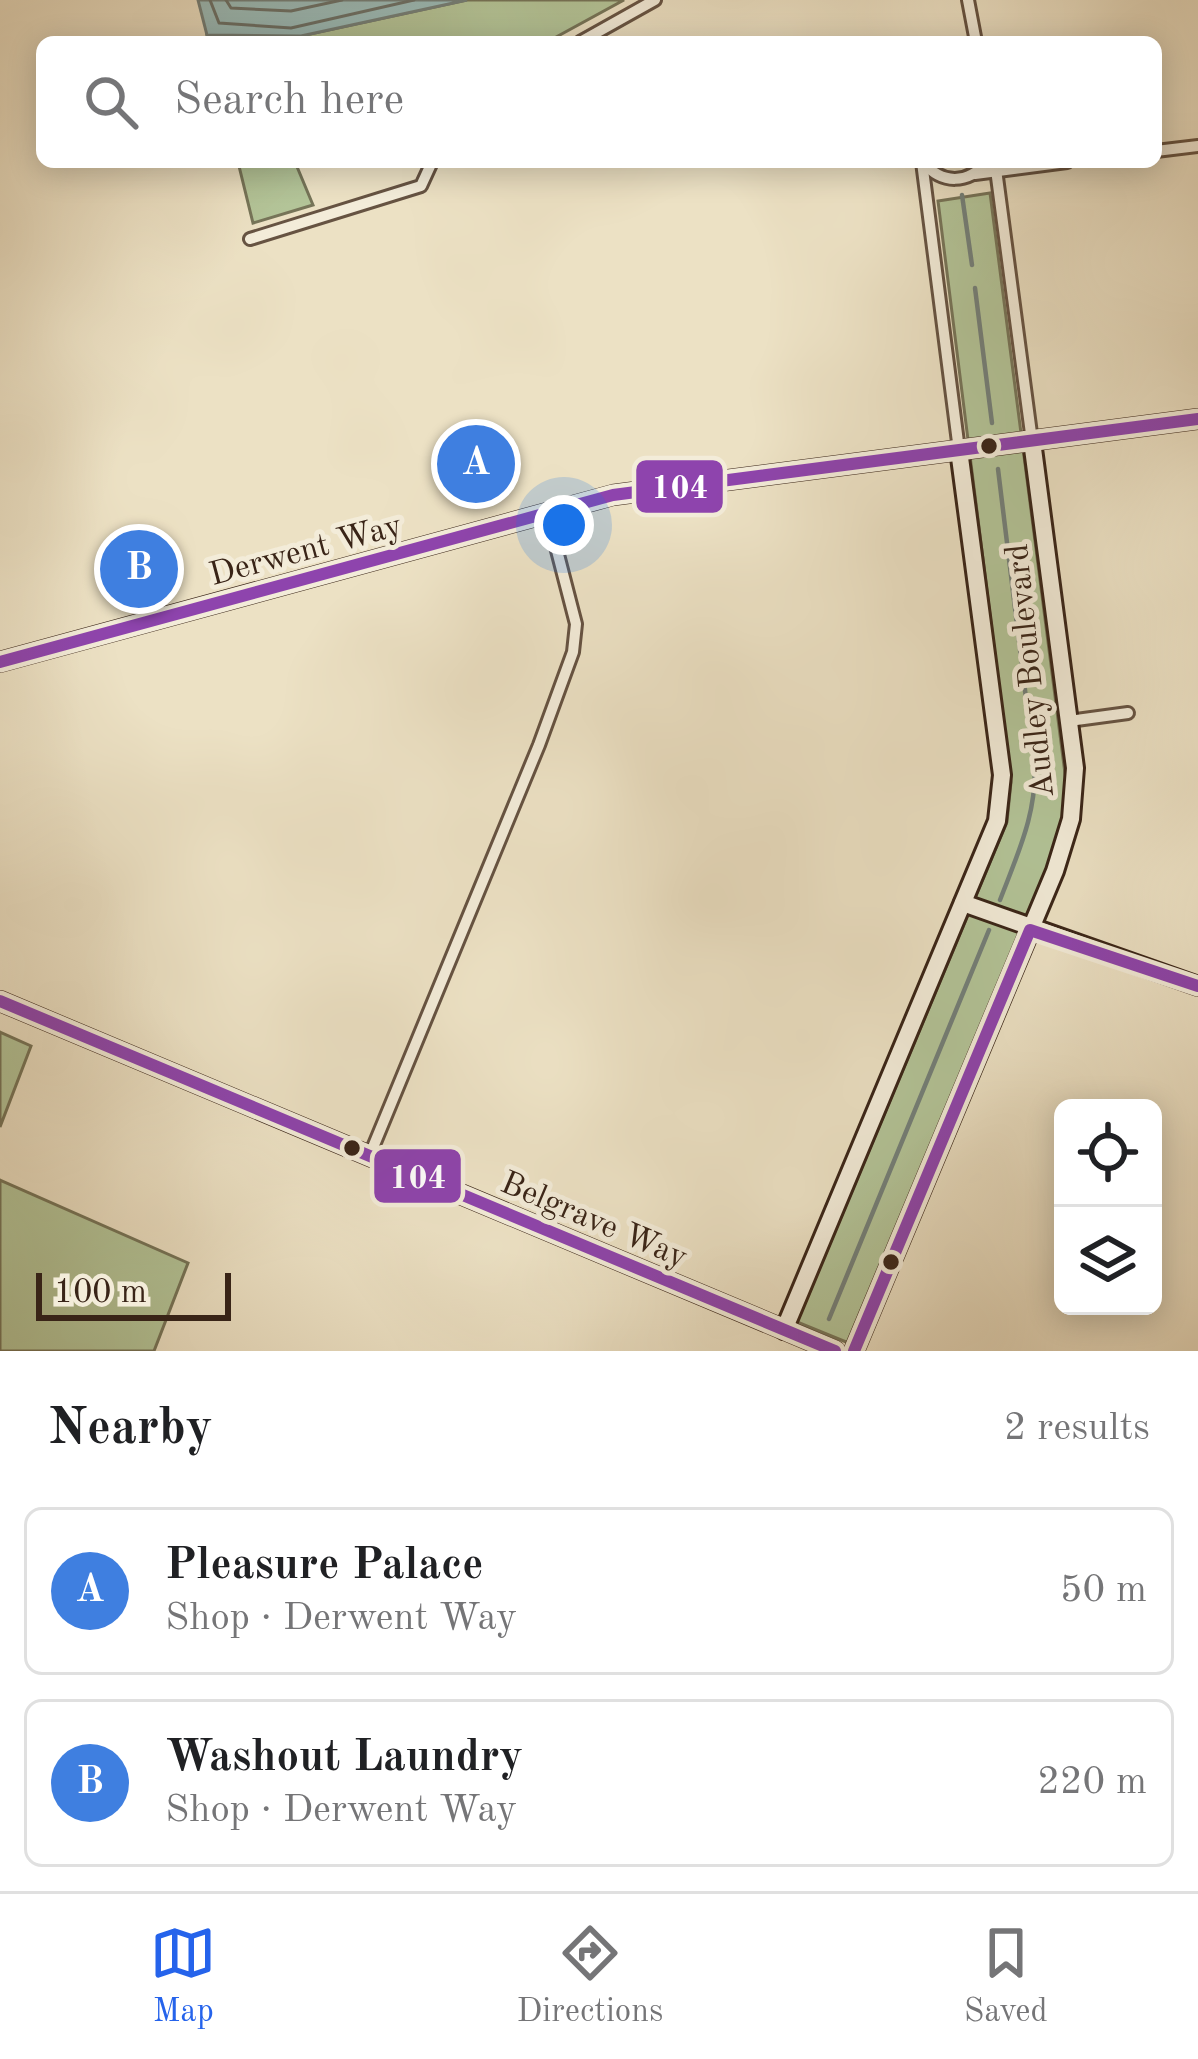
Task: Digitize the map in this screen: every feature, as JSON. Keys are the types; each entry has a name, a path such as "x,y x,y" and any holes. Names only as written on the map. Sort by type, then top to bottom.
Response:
{"street":[{"path":"591,36 655,0"},
{"path":"968,0 974,36"},
{"path":"1162,150 1198,146"},
{"path":"250,239 421,186 429,168"},
{"name":"Audley Boulevard","path":"784,1330 998,821 1002,795 924,168"},
{"path":"930,168 940,177 964,179 987,168"},
{"name":"Audley Boulevard","path":"854,1351 1055,871 1071,819 1075,768 993,168"},
{"name":"Derwent Way","path":"0,662 613,495 1198,419"},
{"path":"369,1157 539,745 572,652 576,624 547,512"},
{"path":"1069,721 1128,713"},
{"path":"963,903 1198,986"},
{"name":"Belgrave Way","path":"0,1001 835,1351"}],"green space":[{"path":"467,0 624,0 558,36 301,36"},
{"path":"239,168 298,168 313,205 253,223"},
{"path":"990,193 1067,789 1046,876 851,1344 797,1322 1007,822 1011,782 938,201"},
{"path":"0,1032 31,1046 0,1127"},
{"path":"0,1180 188,1263 154,1351 0,1351"}],"water":[{"path":"198,0 467,0 301,36 207,35"}],"waterway":[{"path":"962,195 972,265"},
{"path":"975,288 992,423"},
{"path":"998,469 1030,731"},
{"path":"1000,900 1030,813 1034,758"},
{"path":"829,1319 989,930"}],"transit line":[{"name":"104","path":"0,662 613,495 1198,419"},
{"name":"104","path":"854,1351 1030,930 1198,986"},
{"name":"104","path":"0,1001 835,1351"}],"place":[{"name":"Pleasure Palace","path":"476,464"},
{"name":"Washout Laundry","path":"139,569"}]}
